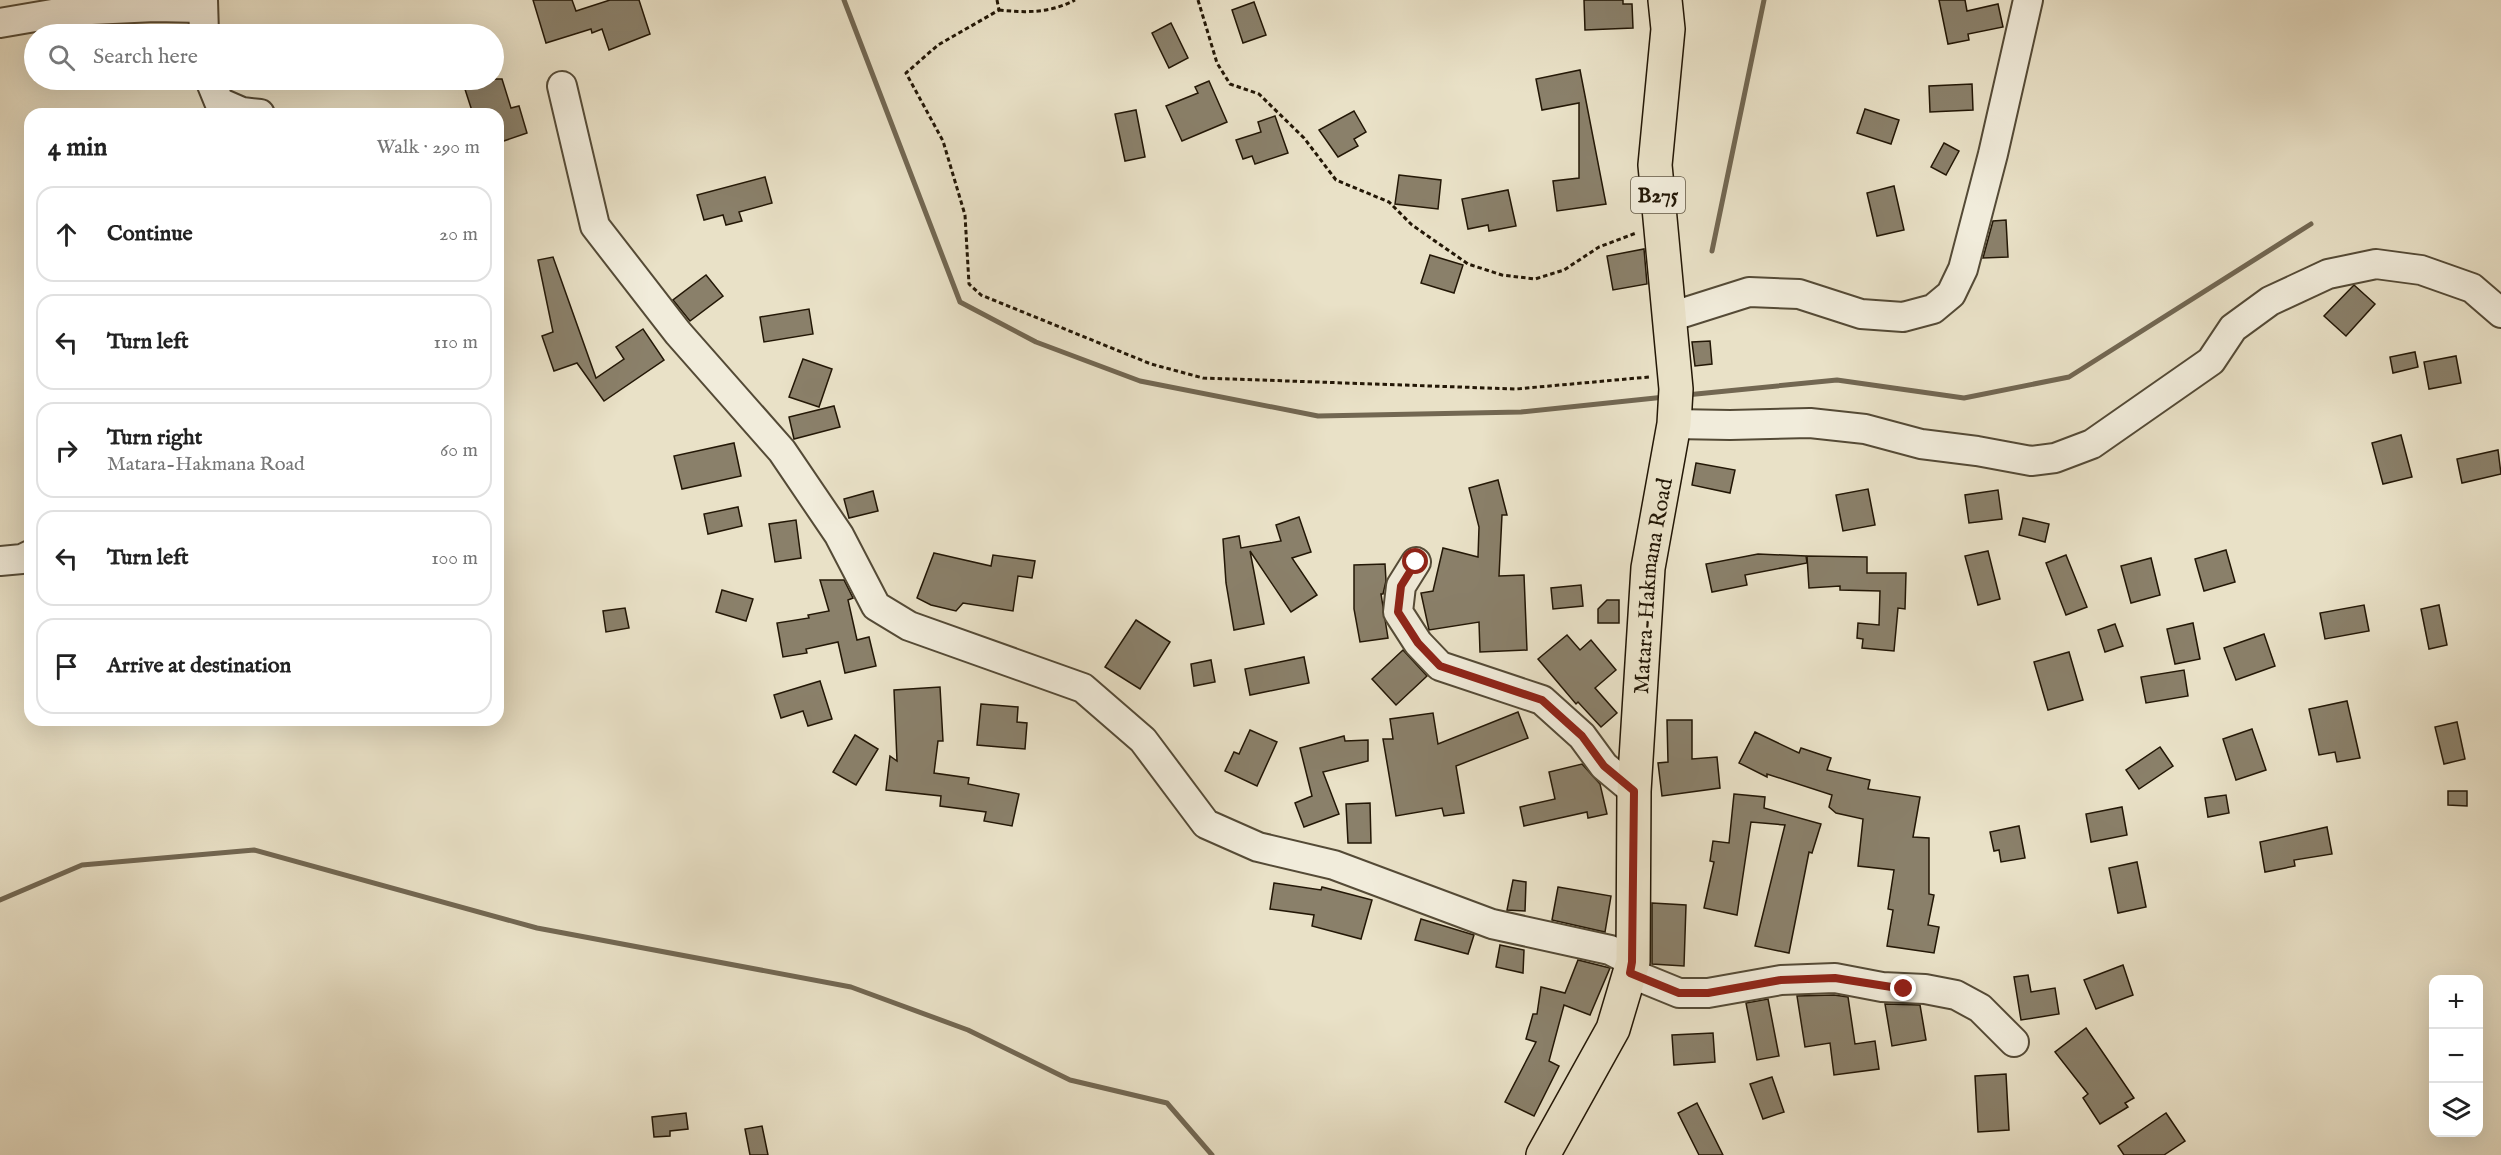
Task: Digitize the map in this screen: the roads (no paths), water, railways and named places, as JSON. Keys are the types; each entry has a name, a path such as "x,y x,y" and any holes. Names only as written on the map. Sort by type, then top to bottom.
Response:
{"main road":[{"name":"Matara-Hakmana Road","path":"1543,1155 1613,1029 1631,968 1634,791 1648,568 1674,424 1676,382 1655,165 1668,29 1665,0"}],"street":[{"path":"1670,317 1749,292 1799,294 1861,314 1883,318 1903,317 1933,309 1951,294 1966,258 2028,0"},
{"path":"0,24 70,11 155,7 203,14"},
{"path":"562,86 595,226 678,333 782,450 839,535 876,606 909,626 1083,688 1143,740 1206,824 1258,847 1334,865 1492,924 1610,950 1631,968 1679,993 1708,993 1781,980 1835,978 1882,987 1936,991 1956,995 1980,1008 2014,1042"},
{"path":"214,90 219,102 233,108"},
{"path":"1674,424 1810,423 1865,429 1921,444 2031,461 2055,458 2092,444 2211,361 2233,328 2270,302 2328,274 2376,264 2421,270 2472,288 2501,313"},
{"path":"0,561 24,558"},
{"path":"1416,562 1401,586 1398,612 1418,643 1440,666 1542,700 1582,736 1604,766 1634,791"}],"waterway":[{"path":"844,0 960,302 1036,342 1140,381 1318,416 1521,412 1665,397"},
{"path":"1712,251 1764,0"},
{"path":"1686,395 1837,380 1964,398 2069,377 2311,224"},
{"path":"0,900 82,865 254,850 537,928 851,987 968,1030 1070,1080 1167,1103 1212,1155"}]}
